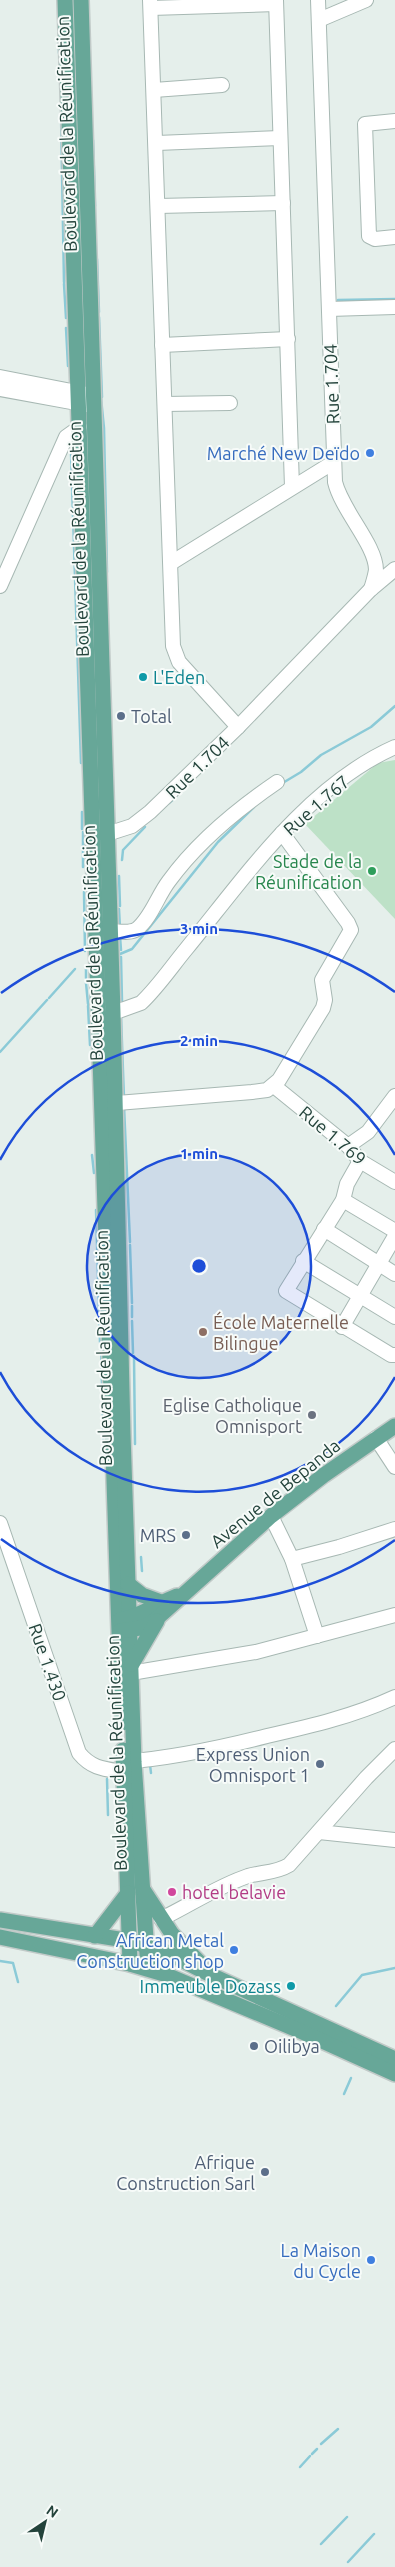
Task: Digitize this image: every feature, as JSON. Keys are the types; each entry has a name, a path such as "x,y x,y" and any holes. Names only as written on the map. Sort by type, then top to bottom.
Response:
{"main road":[{"path":"65,0 86,399 80,427 106,1013"},
{"name":"Boulevard de la Réunification","path":"81,0 86,399 99,834 110,931 106,1013 128,1584 124,1625 131,1669 127,1765 134,1889"},
{"path":"109,1103 127,1765"},
{"name":"Avenue de Bepanda","path":"124,1625 147,1625 161,1609 183,1594 271,1516 395,1426"},
{"path":"128,1584 161,1609 144,1639 131,1669"},
{"path":"134,1889 162,1919 184,1947 213,1976"},
{"path":"94,1936 134,1889"},
{"path":"130,1964 134,1889"},
{"path":"134,1889 147,1945 148,1968"},
{"path":"0,1920 131,1941 164,1951 395,2074"},
{"path":"0,1937 148,1968 395,2059"}],"street":[{"name":"Rue 1.704","path":"99,834 141,820 238,727 371,589 376,571 372,550 339,498 334,462 318,0"},
{"path":"318,20 366,0"},
{"path":"238,727 178,662 172,630 157,143 150,4 276,2 292,487"},
{"path":"154,90 222,85"},
{"path":"395,121 365,124 369,236 376,239 395,237"},
{"path":"157,143 280,138"},
{"path":"158,206 283,204"},
{"path":"328,309 395,307"},
{"path":"162,345 288,339"},
{"path":"0,377 86,399"},
{"path":"0,389 86,399"},
{"path":"165,404 230,403"},
{"path":"0,586 66,437 80,427"},
{"path":"171,563 334,462"},
{"path":"371,589 395,569"},
{"name":"Rue 1.767","path":"106,1013 134,1007 147,997 282,833 330,788 382,753 395,747"},
{"path":"110,931 128,932 138,928 168,881 202,842 227,819 277,782"},
{"path":"109,1103 267,1090 274,1086 320,1015 325,1000 322,980 351,930 348,923 282,833"},
{"name":"Rue 1.769","path":"274,1086 348,1146 360,1161 395,1182"},
{"path":"348,1146 368,1132 395,1096"},
{"path":"360,1161 347,1184 343,1200 287,1287 288,1294 391,1355 395,1355"},
{"path":"343,1200 395,1231"},
{"path":"324,1229 395,1274"},
{"path":"342,1327 395,1236"},
{"path":"303,1261 360,1297 395,1316"},
{"path":"376,1438 395,1467"},
{"path":"271,1516 292,1559 317,1636"},
{"name":"Rue 1.430","path":"0,1523 80,1753 86,1762 97,1768 127,1765 216,1749 351,1715 395,1696"},
{"path":"292,1559 340,1547 395,1528"},
{"path":"131,1669 218,1660 395,1615"},
{"path":"162,1919 226,1885 249,1876 282,1869 296,1860 395,1749"},
{"path":"319,1832 395,1840"}],"green space":[{"name":"Stade de la Réunification","path":"395,760 395,919 305,824 378,763"}],"waterway":[{"path":"59,38 59,53"},
{"path":"61,115 64,282"},
{"path":"93,140 95,206"},
{"path":"97,259 99,312"},
{"path":"64,284 66,318"},
{"path":"338,300 395,299"},
{"path":"99,317 102,397"},
{"path":"66,328 68,366"},
{"path":"101,398 104,428 107,572"},
{"path":"71,453 81,763"},
{"path":"281,784 301,772 321,755 371,727 395,706"},
{"path":"169,803 176,797"},
{"path":"120,954 132,949 218,842 254,807"},
{"path":"82,812 82,829"},
{"path":"122,860 123,850 145,827"},
{"path":"83,832 83,867"},
{"path":"119,876 120,906"},
{"path":"84,892 85,951"},
{"path":"119,909 120,928"},
{"path":"120,936 121,950"},
{"path":"121,957 122,1001"},
{"path":"86,967 86,978"},
{"path":"49,998 75,969"},
{"path":"86,983 88,1004"},
{"path":"0,1052 47,1000"},
{"path":"88,1006 90,1045"},
{"path":"121,1016 124,1098"},
{"path":"124,1106 130,1242"},
{"path":"92,1155 94,1173"},
{"path":"96,1210 100,1342"},
{"path":"130,1245 132,1303"},
{"path":"132,1306 132,1317"},
{"path":"132,1321 133,1353"},
{"path":"101,1344 104,1461"},
{"path":"134,1356 135,1444"},
{"path":"141,1557 142,1571"},
{"path":"150,1765 151,1773"},
{"path":"107,1779 108,1815"},
{"path":"0,1961 13,1963 18,1982"},
{"path":"336,2006 362,1975 395,1968"},
{"path":"344,2094 351,2078"},
{"path":"321,2444 338,2429"},
{"path":"312,2454 317,2449"},
{"path":"300,2467 310,2456"},
{"path":"321,2544 347,2517"},
{"path":"348,2562 374,2534"}],"place":[{"name":"Marché New Deïdo","path":"370,453"},
{"name":"L'Eden","path":"143,677"},
{"name":"Total","path":"121,716"},
{"name":"Stade de la Réunification","path":"372,871"},
{"name":"École Maternelle Bilingue","path":"203,1332"},
{"name":"Eglise Catholique Omnisport","path":"312,1415"},
{"name":"MRS","path":"186,1535"},
{"name":"Express Union Omnisport 1","path":"320,1764"},
{"name":"hotel belavie","path":"172,1892"},
{"name":"African Metal Construction shop","path":"234,1950"},
{"name":"Immeuble Dozass","path":"291,1986"},
{"name":"Oilibya","path":"254,2046"},
{"name":"Afrique Construction Sarl","path":"265,2172"},
{"name":"La Maison du Cycle","path":"371,2260"}]}
